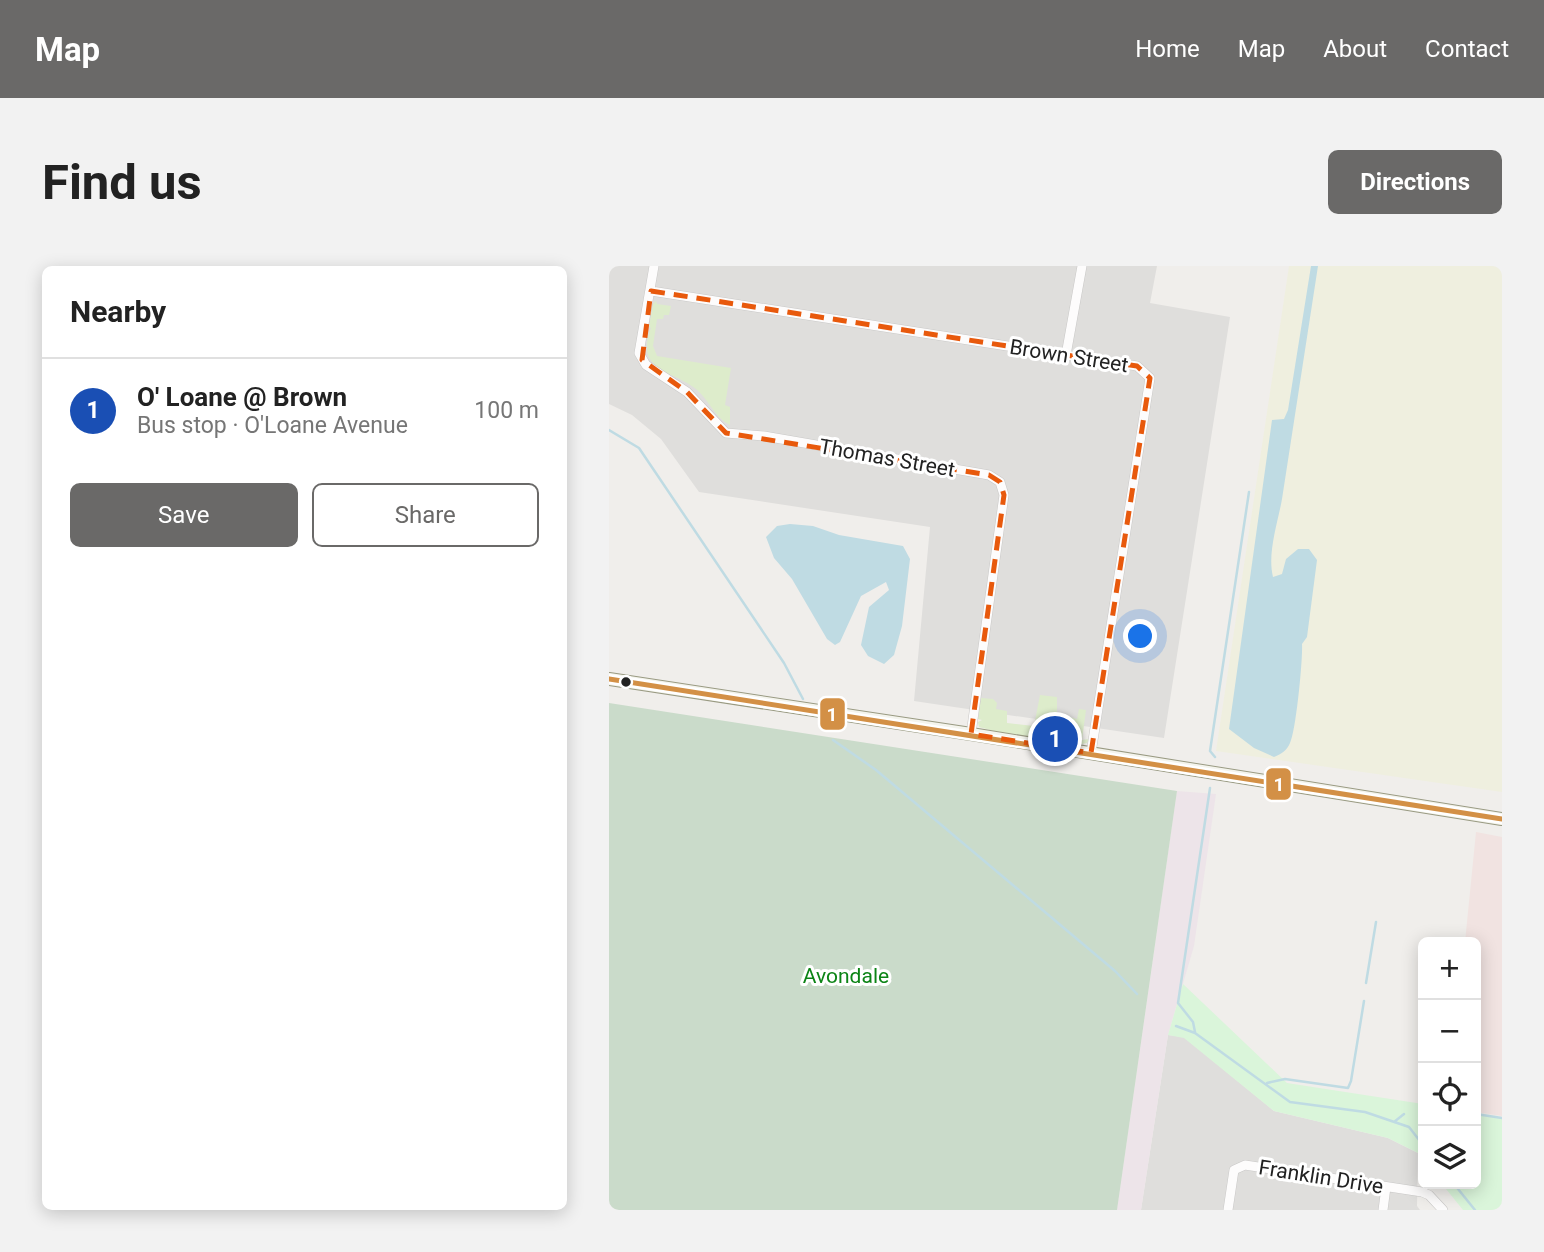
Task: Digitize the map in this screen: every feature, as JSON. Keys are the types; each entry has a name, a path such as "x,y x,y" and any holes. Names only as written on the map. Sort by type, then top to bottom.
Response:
{"street":[{"name":"Thomas Street","path":"654,266 639,353 642,360 687,393 726,433 764,436 989,475 1000,482 1004,495 971,734"},
{"path":"1066,355 1082,266"},
{"name":"Brown Street","path":"651,291 1137,366 1150,378 1091,753"},
{"path":"609,679 1502,819"},
{"name":"Franklin Drive","path":"1228,1210 1234,1170 1245,1165 1429,1195 1443,1210"},
{"path":"1383,1210 1386,1187"}],"highlighted area":[{"path":"651,291 1137,366 1150,378 1091,753 971,734 1004,495 1000,482 989,475 726,433 687,392 642,360"}],"shaded area":[{"path":"609,266 1157,266 1150,303 1230,317 1164,738 914,701 930,527 699,492 661,439 632,415 609,404"},
{"path":"1177,791 1216,794 1194,946 1168,1035 1141,1210 1117,1210"},
{"path":"1476,832 1502,837 1502,1116 1481,1113 1481,937 1466,937"},
{"path":"1168,1035 1184,1037 1274,1111 1388,1138 1418,1153 1417,1206 1420,1210 1141,1210"}],"green space":[{"path":"1289,266 1502,266 1502,792 1216,751"},
{"path":"656,301 657,304 671,306 669,315 657,319 653,346 657,356 731,368 725,405 730,407 730,425 720,418 696,389 659,368 650,359 647,342 653,304"},
{"path":"1040,695 1057,697 1057,714 1077,719 1079,709 1086,710 1082,740 1089,739 1087,743 979,727 978,722 982,720 978,719 981,698 993,699 997,703 996,709 1007,711 1007,723 1034,726"},
{"name":"Avondale","path":"609,703 1177,791 1117,1210 609,1210"},
{"path":"1183,984 1287,1083 1418,1103 1418,1153 1388,1138 1274,1111 1184,1038 1168,1035"},
{"path":"1481,1114 1502,1119 1502,1210 1463,1210 1446,1189 1481,1189"}],"water":[{"path":"1311,266 1318,266 1272,548 1273,577 1282,574 1286,559 1298,549 1309,549 1317,560 1307,637 1302,644 1299,694 1292,736 1286,750 1274,757 1254,748 1229,729 1272,420 1284,419 1288,410"},
{"path":"777,526 813,526 839,535 903,546 910,559 902,626 894,655 884,664 868,656 861,645 869,607 889,590 886,582 861,596 840,642 835,645 827,639 792,579 774,558 766,537"}],"waterway":[{"path":"609,430 639,448 784,663 803,699"},
{"path":"1215,757 1210,751 1249,492"},
{"path":"833,740 876,770 1115,971 1137,994"},
{"path":"1195,1032 1193,1022 1178,1003 1210,788"},
{"path":"1366,983 1376,922"},
{"path":"1267,1083 1285,1079 1348,1088 1364,1001"},
{"path":"1176,1026 1195,1033 1290,1102 1365,1112 1409,1127 1418,1139"},
{"path":"1394,1122 1404,1114"},
{"path":"1481,1115 1502,1118"},
{"path":"1458,1189 1475,1210"}],"transit line":[{"name":"1","path":"609,679 1502,819"}],"place":[{"name":"O' Loane @ Brown","path":"1055,739"}]}
